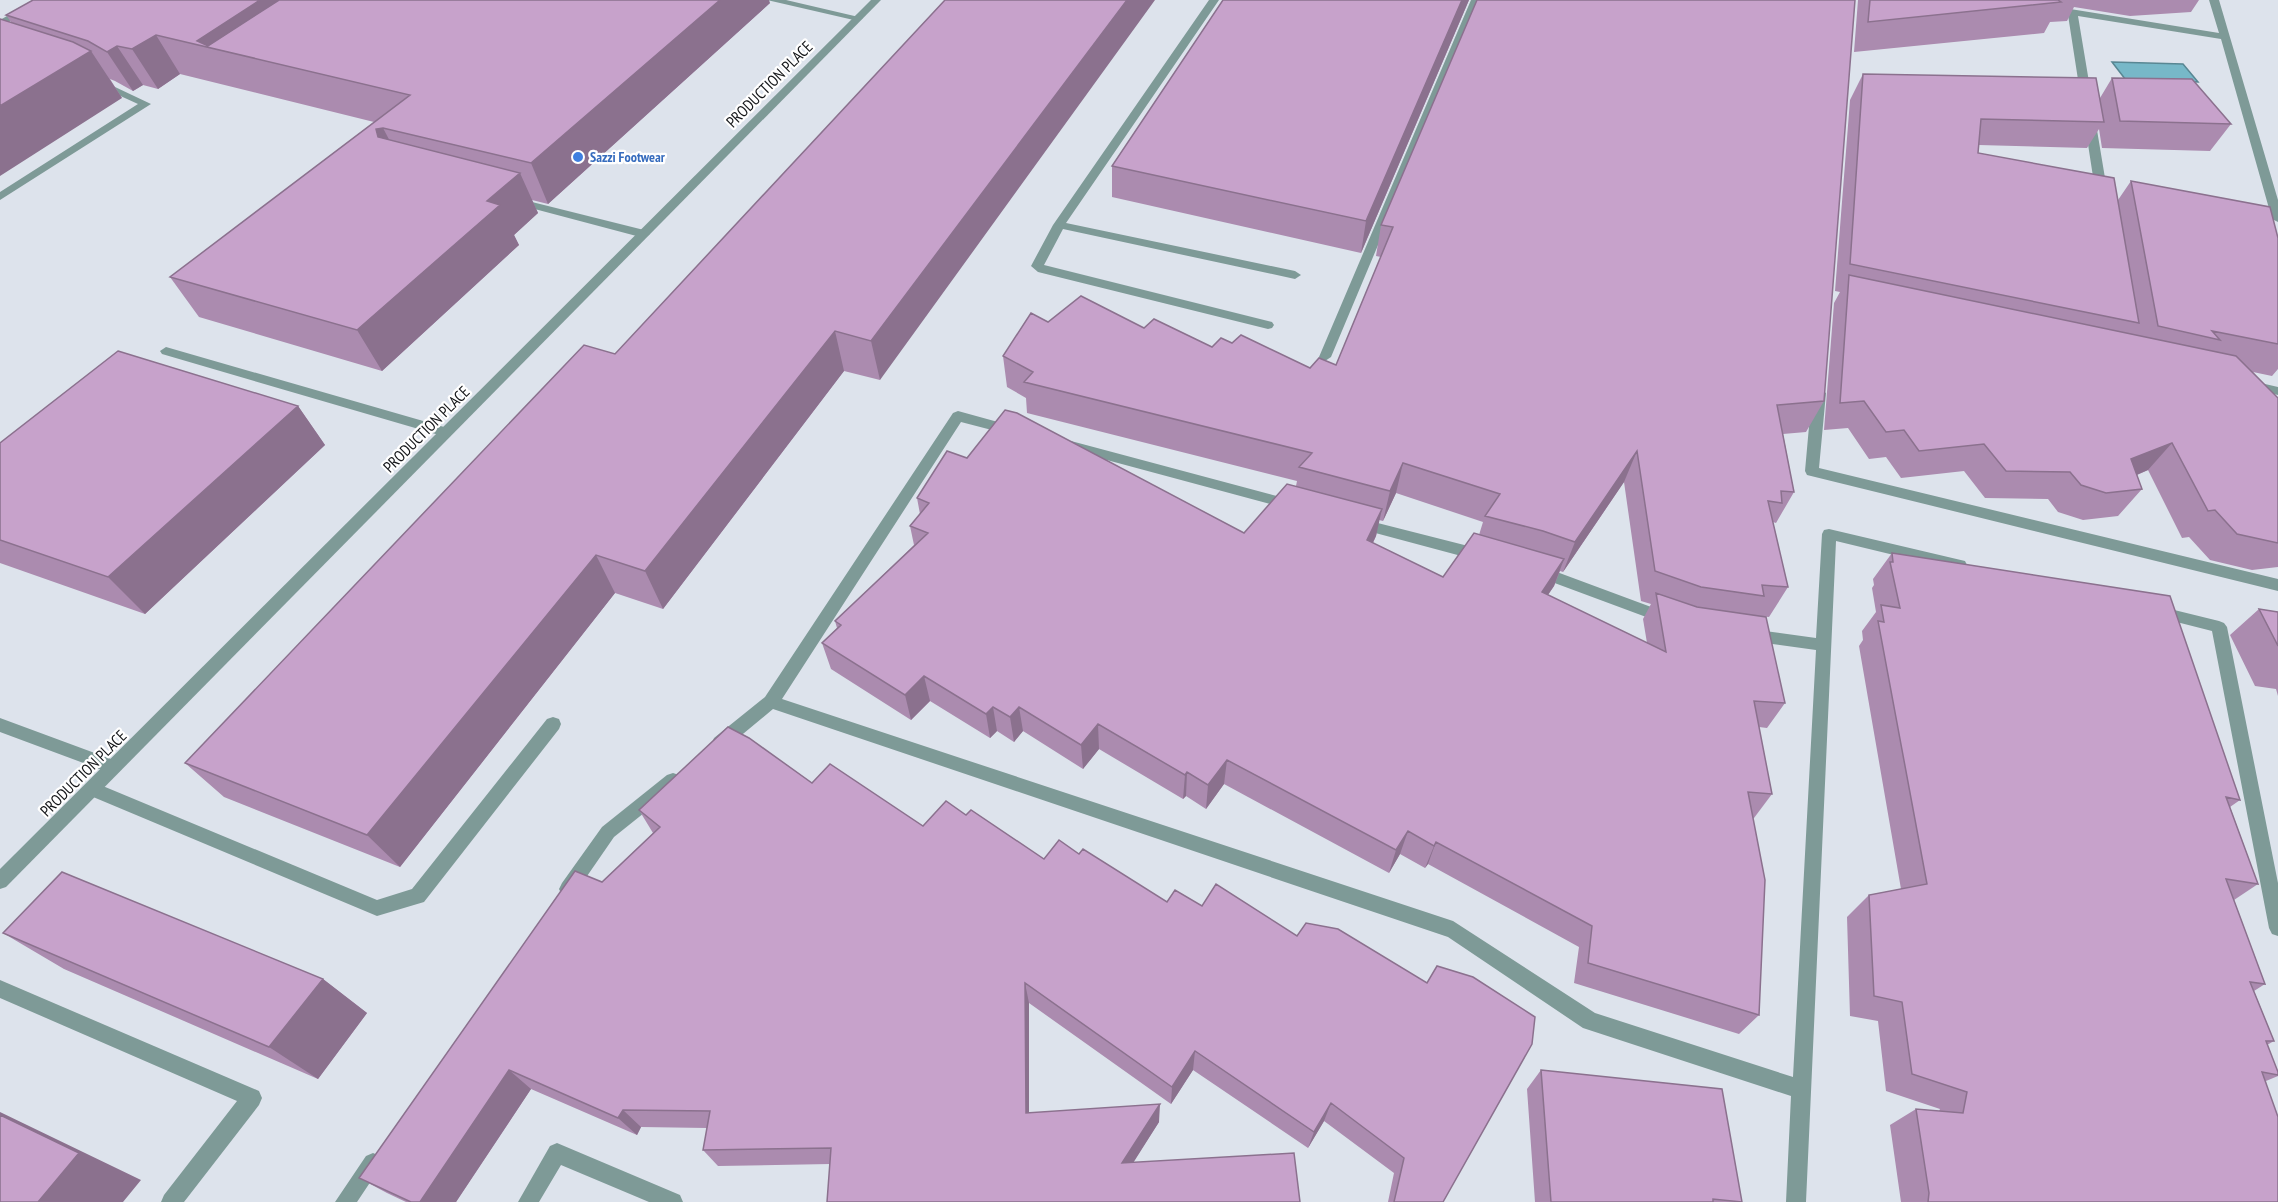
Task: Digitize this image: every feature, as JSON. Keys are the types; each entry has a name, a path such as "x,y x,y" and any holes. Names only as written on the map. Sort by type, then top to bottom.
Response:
{"street":[{"path":"0,24 42,0"},
{"path":"772,0 858,18"},
{"name":"PRODUCTION PLACE","path":"0,881 876,0"},
{"path":"1214,0 1059,225 1037,266 1042,270 1268,325"},
{"path":"1324,357 1476,0"},
{"path":"2214,0 2276,202 2278,219"},
{"path":"2051,9 2225,37"},
{"path":"2073,13 2104,209"},
{"path":"0,197 146,104 110,85 88,78"},
{"path":"505,199 644,234"},
{"path":"1059,225 1295,275"},
{"path":"166,351 446,432"},
{"path":"1820,377 1812,471 2278,585"},
{"path":"2243,384 2278,391"},
{"path":"708,753 771,702 958,416 1026,434"},
{"path":"1061,444 1302,508"},
{"path":"1348,520 1497,559"},
{"path":"1796,1202 1829,534 1978,569"},
{"path":"1520,566 1683,625"},
{"path":"2139,608 2219,627 2278,928"},
{"path":"1729,632 1822,645"},
{"path":"771,702 1453,930 1590,1021 1803,1090"},
{"path":"92,789 377,908 418,896 553,724"},
{"path":"0,725 113,767"},
{"path":"560,900 608,832 690,767"},
{"path":"0,989 252,1098 171,1202"},
{"path":"345,1202 380,1153"},
{"path":"528,1202 557,1153 673,1202"}],"water":[{"path":"2112,62 2183,64 2198,82 2139,80 2129,84"}],"building":[{"path":"33,0 260,0 197,41 208,46 279,0 720,0 531,163 383,128 376,129 378,137 520,173 487,201 500,205 357,330 170,277 410,95 156,35 132,49 117,46 107,52 88,41 6,15"},
{"path":"945,0 1127,0 871,341 835,331 645,571 596,555 367,835 185,763 584,345 615,354"},
{"path":"1223,0 1462,0 1366,221 1112,166"},
{"path":"1477,0 1855,0 1824,401 1777,405 1794,492 1781,491 1782,503 1768,501 1788,587 1762,585 1764,596 1701,587 1655,571 1637,451 1575,542 1485,516 1500,494 1403,463 1390,491 1299,467 1312,453 1024,382 1033,372 1003,356 1031,313 1048,322 1081,296 1144,328 1154,319 1212,347 1221,338 1232,343 1241,335 1310,368 1319,358 1336,365 1393,227 1381,225"},
{"path":"1870,0 2058,0 2061,2 1868,22"},
{"path":"0,19 73,42 91,51 0,106"},
{"path":"1863,74 2096,78 2104,122 1981,119 1978,153 2114,178 2139,323 1850,264"},
{"path":"2112,78 2192,79 2231,124 2120,121"},
{"path":"2131,181 2270,207 2278,238 2278,344 2212,331 2220,340 2158,326"},
{"path":"1849,275 2236,356 2278,398 2278,543 2237,534 2215,510 2208,511 2172,443 2131,459 2142,489 2106,493 2081,485 2070,472 2006,471 1984,444 1919,451 1904,430 1886,432 1864,401 1840,403"},
{"path":"118,351 298,406 108,577 0,540 0,443"},
{"path":"1005,410 1017,413 1244,533 1287,484 1382,509 1367,540 1443,577 1474,533 1564,559 1542,592 1666,652 1656,593 1697,607 1766,617 1785,703 1754,701 1772,794 1748,792 1765,880 1759,1015 1588,963 1592,926 1436,842 1434,846 1408,831 1396,850 1227,760 1208,785 1187,772 1185,775 1098,724 1081,745 1019,707 1010,717 993,707 986,714 924,676 905,695 822,643 841,625 835,621 928,533 910,526 929,503 917,498 947,451 967,458"},
{"path":"1892,553 2170,596 2240,800 2226,797 2258,884 2226,879 2265,984 2250,982 2274,1041 2266,1041 2278,1072 2278,1075 2262,1072 2278,1117 2278,1202 1928,1202 1929,1193 1916,1109 1963,1113 1967,1092 1912,1074 1902,1002 1874,996 1869,895 1927,884 1878,621 1884,622 1881,605 1900,608 1890,562 1893,562"},
{"path":"2259,609 2278,612 2278,646"},
{"path":"728,727 749,738 812,783 830,764 923,826 946,801 966,815 971,810 1044,859 1059,840 1079,854 1083,849 1167,902 1175,890 1202,906 1216,884 1297,936 1306,923 1338,929 1427,983 1437,966 1473,977 1535,1017 1532,1044 1443,1202 1394,1202 1404,1158 1331,1103 1314,1132 1195,1051 1172,1087 1025,983 1026,1113 1160,1104 1122,1163 1294,1153 1300,1202 827,1202 831,1148 703,1150 710,1111 623,1110 618,1118 509,1070 420,1202 411,1202 359,1178 575,871 602,882 660,827 639,810"},
{"path":"62,872 323,979 269,1047 3,933"},
{"path":"1541,1070 1722,1089 1742,1202 1713,1199 1713,1202 1551,1202"},
{"path":"0,1115 79,1153 38,1202 0,1202"}],"place":[{"name":"Sazzi Footwear","path":"578,157"}]}
